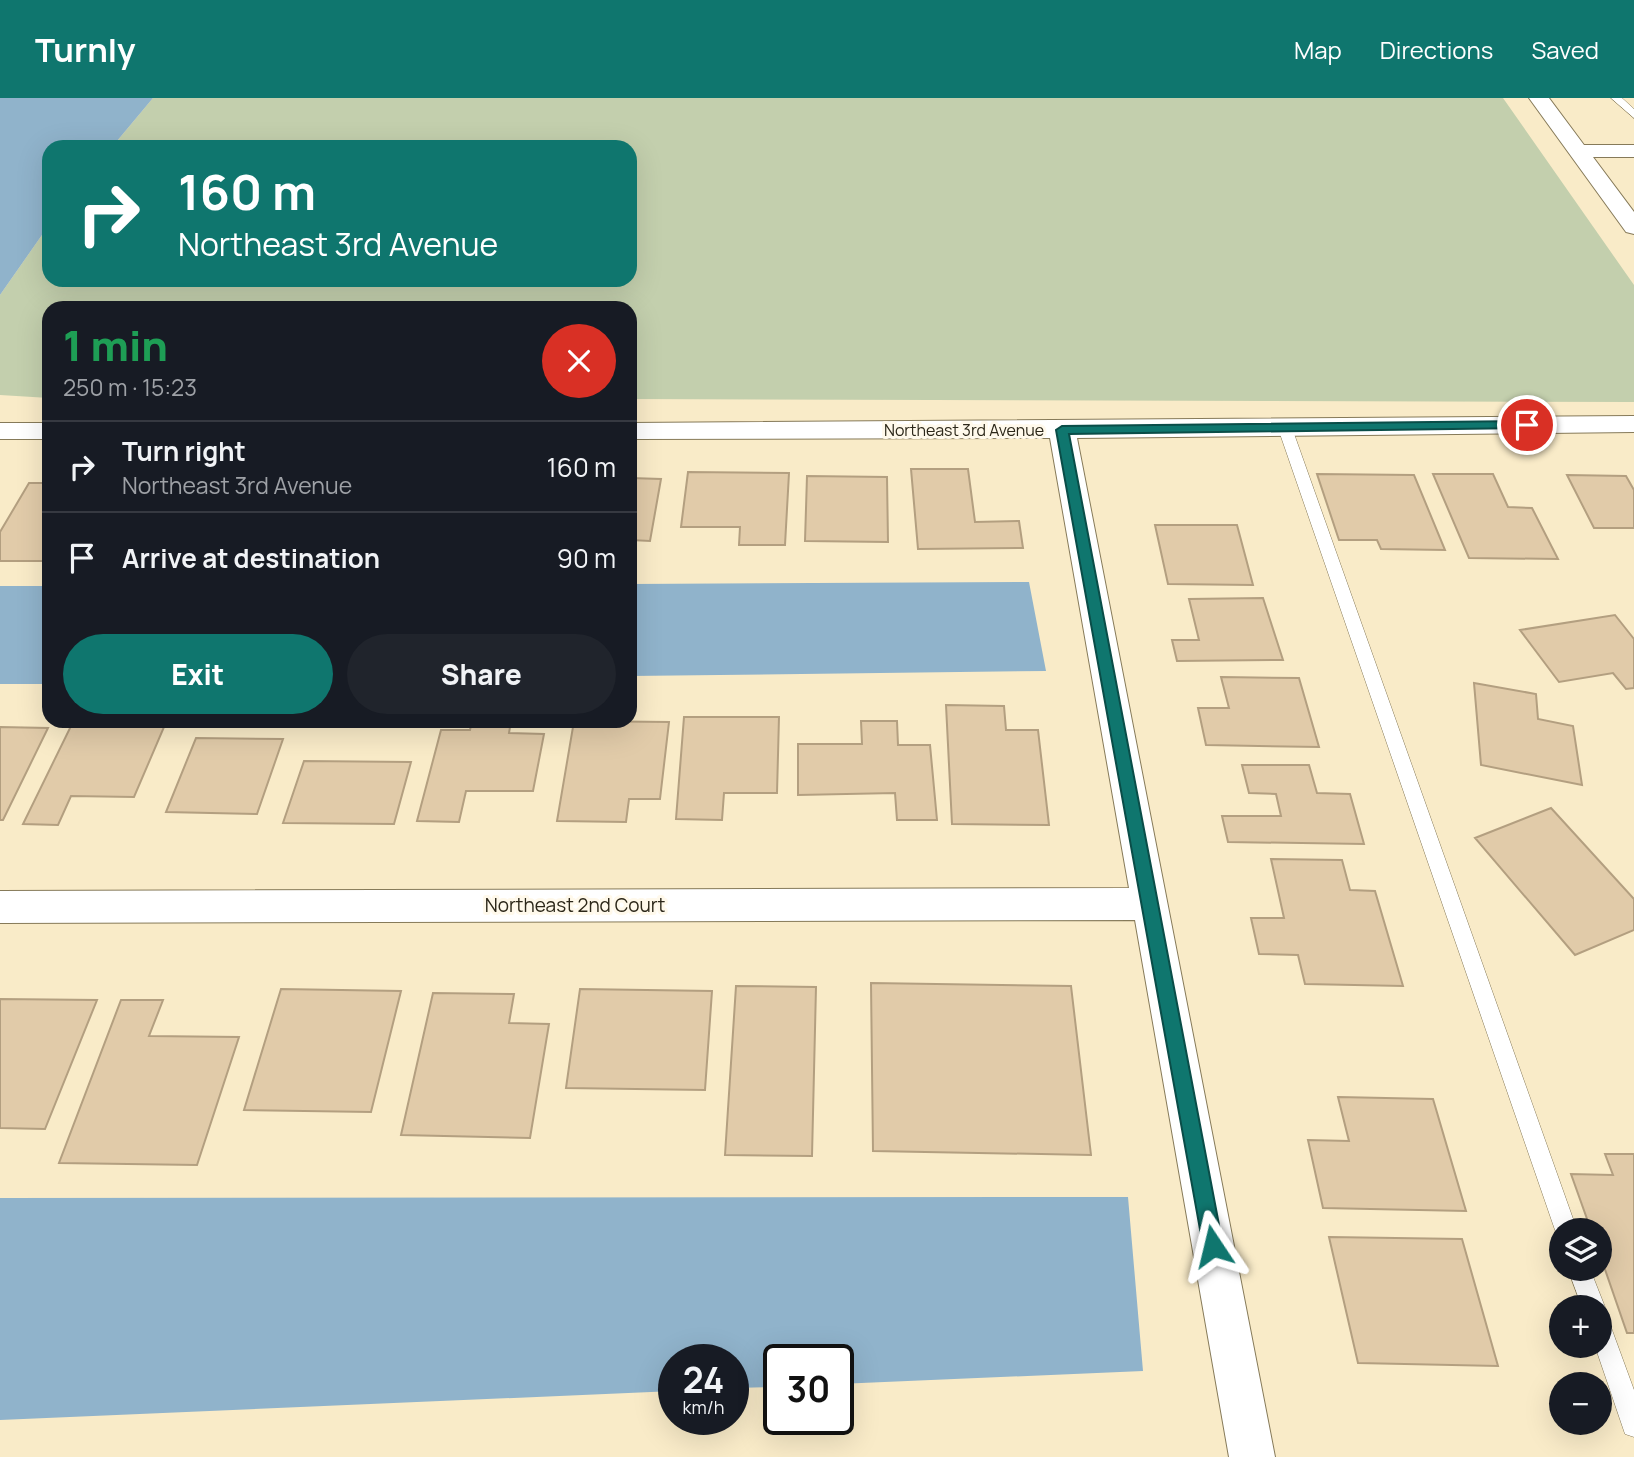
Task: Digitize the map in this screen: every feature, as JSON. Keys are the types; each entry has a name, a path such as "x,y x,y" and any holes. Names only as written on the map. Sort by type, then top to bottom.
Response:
{"street":[{"path":"1539,98 1634,227"},
{"path":"1578,151 1634,151"},
{"path":"1593,171 1634,171"},
{"name":"Northeast 3rd Avenue","path":"637,430 1062,430 1634,424"},
{"path":"1062,430 1252,1457"},
{"path":"0,431 42,431"},
{"name":"Northeast 2nd Court","path":"0,907 1150,904"}],"lane":[{"path":"1616,98 1634,115"},
{"path":"1285,428 1562,1218"},
{"path":"1611,1358 1634,1425"}],"green space":[{"path":"153,98 1503,98 1634,285 1634,402 637,399 637,301 42,301 42,398 0,395 0,295 42,235 42,287 637,287 637,140 118,140"}],"water":[{"path":"0,98 153,98 118,140 42,140 42,235 0,295"},
{"path":"1029,582 1046,671 637,676 637,584"},
{"path":"0,586 42,586 42,684 0,684"},
{"path":"1128,1197 1143,1371 854,1383 854,1344 763,1344 763,1387 749,1388 749,1344 658,1344 658,1392 0,1420 0,1198"}],"building":[{"path":"911,469 968,469 975,522 1019,521 1023,548 918,549"},
{"path":"688,472 789,473 785,545 739,545 740,527 681,527"},
{"path":"1317,474 1414,475 1445,550 1381,549 1377,540 1339,540"},
{"path":"1433,474 1493,474 1508,507 1532,508 1558,559 1469,558"},
{"path":"1567,475 1626,476 1634,490 1634,528 1594,528"},
{"path":"807,476 887,477 888,542 805,541"},
{"path":"637,478 661,479 650,541 637,540"},
{"path":"29,483 42,483 42,561 0,561 0,532"},
{"path":"1155,525 1237,525 1253,585 1168,584"},
{"path":"1263,598 1283,660 1177,661 1172,640 1199,640 1189,599"},
{"path":"1615,615 1634,639 1634,688 1626,689 1613,673 1559,682 1520,630"},
{"path":"1221,677 1299,678 1319,747 1206,745 1198,708 1229,708"},
{"path":"1474,683 1536,694 1538,719 1573,726 1582,785 1481,765"},
{"path":"946,705 1004,706 1006,730 1038,730 1049,825 952,824"},
{"path":"684,717 779,717 777,793 724,793 722,820 676,819"},
{"path":"861,721 897,721 898,745 930,745 937,820 897,820 895,793 798,795 798,744 862,744"},
{"path":"637,722 669,722 660,799 629,799 626,822 557,821 573,728 637,728"},
{"path":"0,727 48,728 3,820 0,820"},
{"path":"70,728 164,728 134,797 71,796 58,825 23,824"},
{"path":"510,728 509,733 544,734 533,791 466,791 459,822 417,821 441,730"},
{"path":"196,738 283,739 257,814 166,812"},
{"path":"304,761 411,762 394,824 283,823"},
{"path":"1242,765 1309,765 1317,793 1350,794 1364,844 1228,842 1222,816 1281,816 1276,794 1249,793"},
{"path":"1551,808 1634,899 1634,930 1575,955 1475,838"},
{"path":"1271,859 1342,860 1350,890 1375,891 1403,986 1305,984 1298,955 1259,954 1251,918 1284,918"},
{"path":"871,983 1071,986 1091,1155 873,1151"},
{"path":"736,986 816,987 812,1156 725,1155"},
{"path":"281,989 401,991 371,1112 244,1110"},
{"path":"580,989 712,991 705,1090 566,1088"},
{"path":"433,993 514,994 509,1023 549,1024 530,1138 401,1135"},
{"path":"0,999 97,1000 45,1129 0,1128"},
{"path":"121,1000 163,1000 149,1036 239,1037 197,1165 59,1163"},
{"path":"1338,1097 1433,1099 1466,1211 1323,1208 1308,1140 1349,1141"},
{"path":"1605,1154 1634,1154 1634,1333 1627,1333 1609,1281 1612,1281 1612,1218 1587,1218 1571,1174 1613,1175"},
{"path":"1329,1237 1462,1239 1498,1366 1358,1363"}],"route":[{"path":"1213,1246 1062,430 1527,425"}]}
